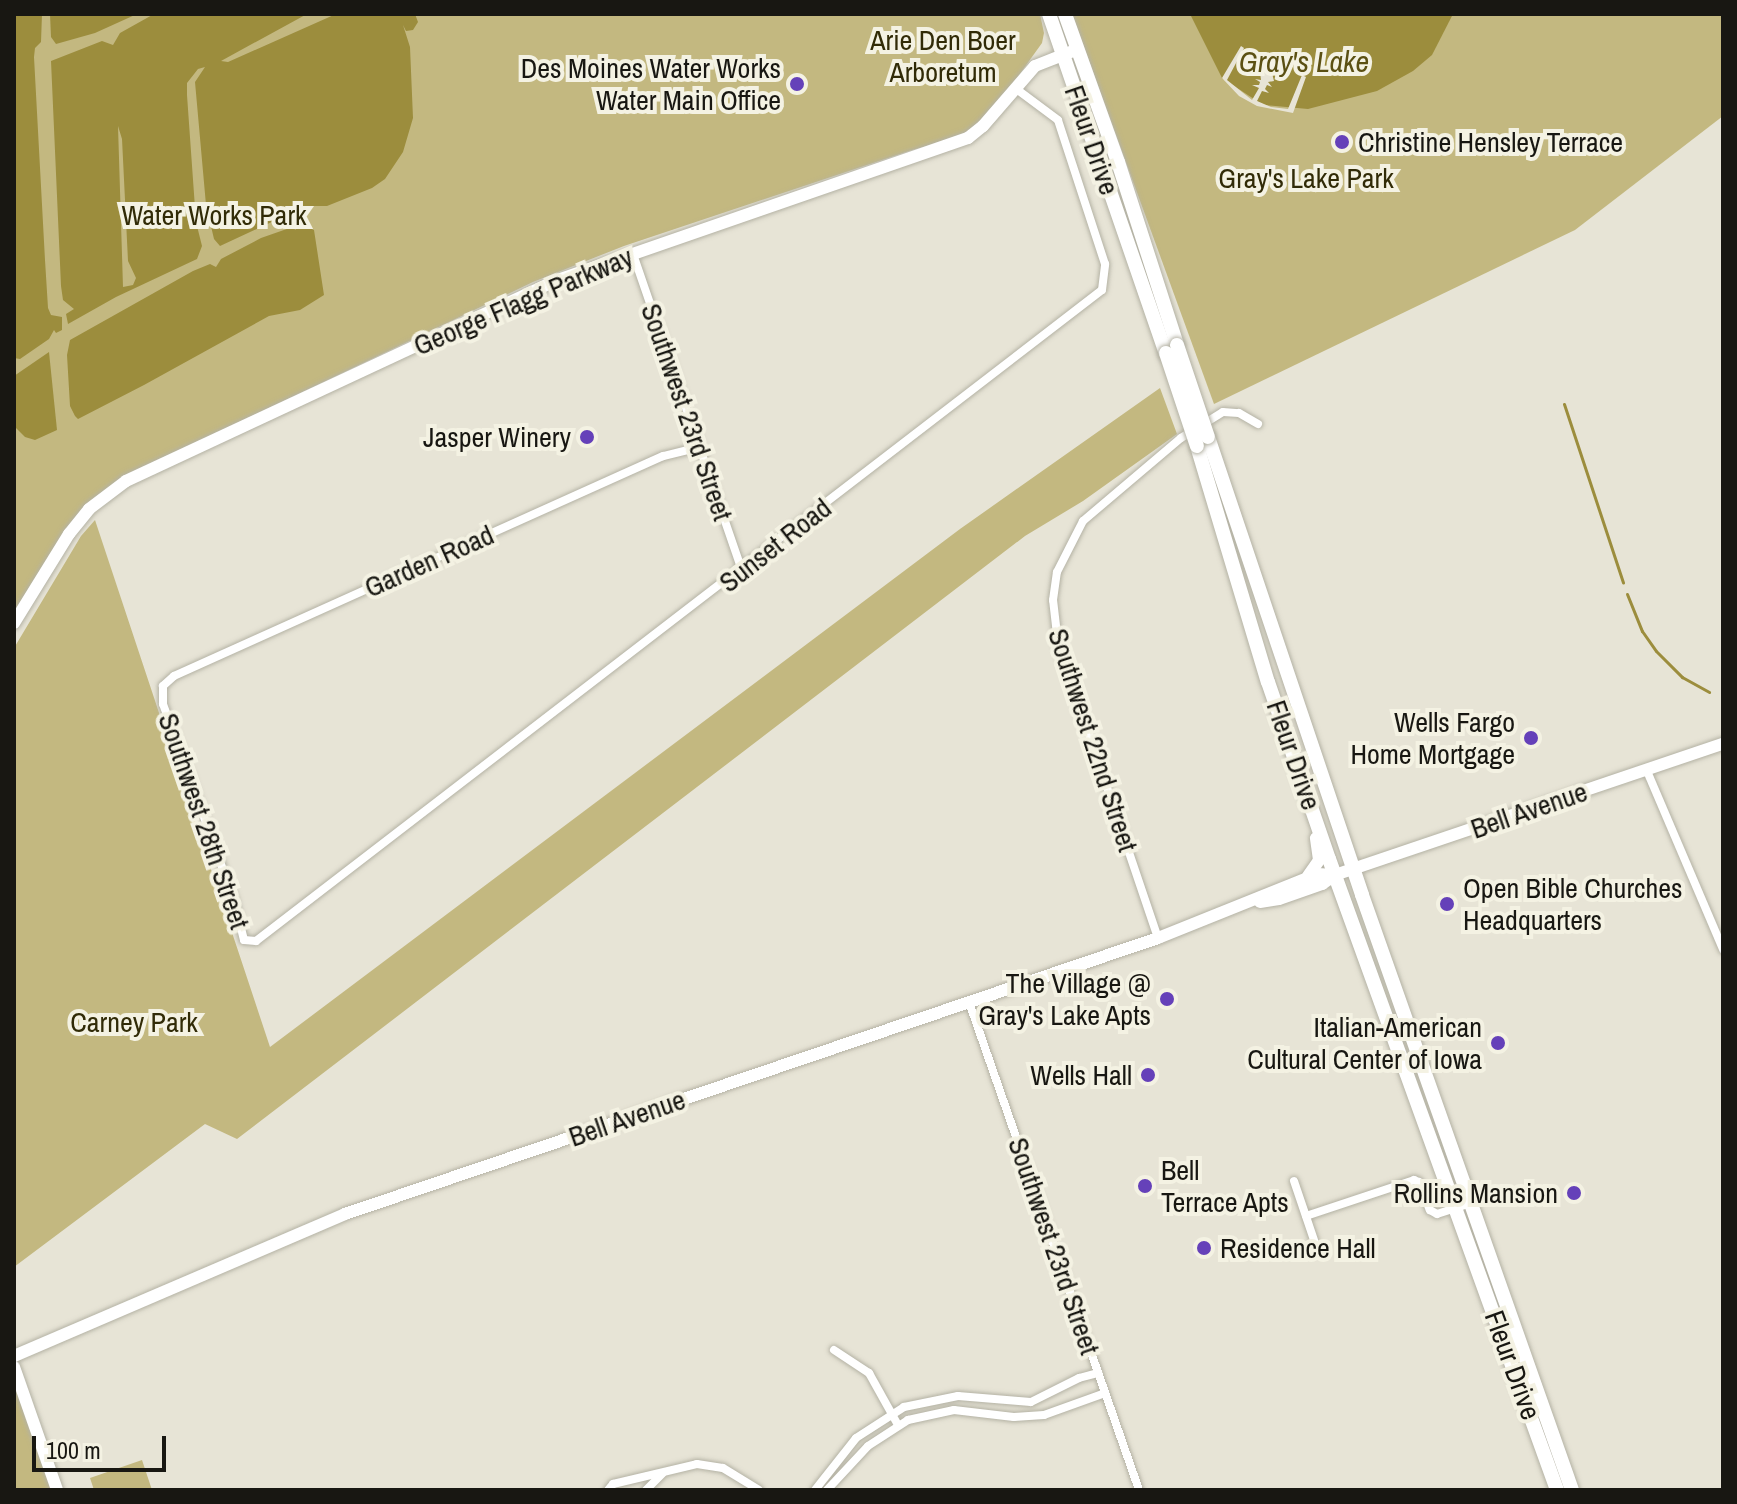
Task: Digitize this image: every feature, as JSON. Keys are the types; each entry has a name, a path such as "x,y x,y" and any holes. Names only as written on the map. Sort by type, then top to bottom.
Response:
{"main road":[{"name":"Fleur Drive","path":"1049,14 1171,349"},
{"name":"Fleur Drive","path":"1065,14 1171,349 1354,869 1557,1490"},
{"name":"Fleur Drive","path":"1202,441 1268,682 1335,875 1572,1490"}],"street":[{"name":"George Flagg Parkway","path":"14,623 69,534 89,509 126,481 509,300 954,144 983,126 1035,66 1078,49"},
{"name":"Sunset Road","path":"261,938 1102,290 1105,264 1058,120 1015,88"},
{"name":"Southwest 23rd Street","path":"633,254 742,570"},
{"name":"Southwest 22nd Street","path":"1158,938 1058,643 1053,600 1057,572 1083,521 1181,438 1223,412 1239,413 1258,424"},
{"name":"Garden Road","path":"163,686 174,676 649,462 700,447"},
{"name":"Southwest 28th Street","path":"163,686 163,704 234,900 240,935 250,942 261,938"},
{"name":"Bell Avenue","path":"1248,903 1279,899 1322,884 1335,875 1723,744"},
{"path":"1647,771 1723,949"},
{"path":"1306,879 1315,868 1319,852 1309,800"},
{"name":"Bell Avenue","path":"14,1356 345,1214 1158,938 1317,874 1335,875"},
{"name":"Southwest 23rd Street","path":"969,1002 1139,1490"},
{"path":"1306,1216 1414,1180 1419,1182 1430,1210 1437,1214 1464,1205"},
{"path":"1294,1181 1315,1243"},
{"path":"834,1350 869,1373 898,1425"},
{"path":"14,1367 57,1490"},
{"path":"815,1490 856,1438 891,1412 942,1397 1031,1402 1079,1378 1098,1373"},
{"path":"827,1490 868,1446 898,1425 938,1412 969,1410 997,1415 1044,1415 1105,1393"},
{"path":"997,1415 998,1400"},
{"path":"608,1490 613,1484 682,1467 709,1464 759,1490"},
{"path":"646,1490 663,1473"}],"green space":[{"name":"Water Works Park","path":"14,14 1040,14 1044,33 1042,43 996,107 961,137 912,150 624,246 533,282 124,477 84,508 14,614"},
{"name":"Gray's Lake Park","path":"1072,14 1723,14 1723,116 1575,230 1214,404"},
{"name":"Carney Park","path":"1160,388 1177,434 1083,501 1025,536 237,1139 205,1124 14,1267 14,648 81,536 95,520 270,1047 960,529"},
{"path":"14,1377 55,1490 14,1490"},
{"path":"142,1460 152,1490 94,1490 90,1478"}],"water":[{"path":"14,14 42,14 41,42 35,48 34,57 48,308 51,315 62,317 62,330 56,333 54,330 49,339 20,359 14,358"},
{"path":"50,14 137,14 95,33 56,44 51,37"},
{"path":"154,14 307,14 221,61 228,62 336,14 415,14 418,22 413,30 406,31 403,25 410,47 413,118 403,152 385,179 372,188 327,206 306,206 220,246 214,239 206,205 195,82 205,67 198,69 187,83 196,222 202,246 197,259 116,297 68,324 66,314 74,309 63,300 61,286 51,61 102,41 113,45 120,33","holes":["118,126 122,139 128,261 136,278 133,285 123,287"]},
{"name":"Gray's Lake","path":"1190,14 1453,14 1432,55 1413,71 1377,91 1308,109 1263,105 1222,78"},
{"path":"301,224 314,230 324,295 300,310 269,316 144,385 78,419 75,416 70,406 67,355 70,340 193,271 210,264 216,267 221,259 261,238"},
{"path":"49,352 57,430 35,440 25,437 16,428 14,376"}],"pier":[{"path":"1241,46 1244,48 1227,80 1252,100 1259,88 1252,85 1259,85 1260,82 1255,79 1261,80 1260,72 1264,74 1266,70 1263,66 1277,74 1272,73 1274,81 1268,82 1272,87 1267,85 1265,89 1269,93 1262,91 1257,101 1271,107 1288,109 1302,75 1306,77 1293,113 1257,106 1239,96 1222,78"}],"waterway":[{"path":"1564,404 1623,582"},
{"path":"1627,594 1642,631 1656,651 1682,677 1709,692"}],"place":[{"name":"Des Moines Water Works Water Main Office","path":"797,84"},
{"name":"Christine Hensley Terrace","path":"1342,142"},
{"name":"Jasper Winery","path":"587,437"},
{"name":"Wells Fargo Home Mortgage","path":"1531,738"},
{"name":"Open Bible Churches Headquarters","path":"1447,904"},
{"name":"The Village @ Gray's Lake Apts","path":"1167,999"},
{"name":"Italian-American Cultural Center of Iowa","path":"1498,1043"},
{"name":"Wells Hall","path":"1148,1075"},
{"name":"Bell Terrace Apts","path":"1145,1186"},
{"name":"Rollins Mansion","path":"1574,1193"},
{"name":"Residence Hall","path":"1204,1248"}],"park label":[{"name":"Arie Den Boer Arboretum","path":"943,56"}]}
